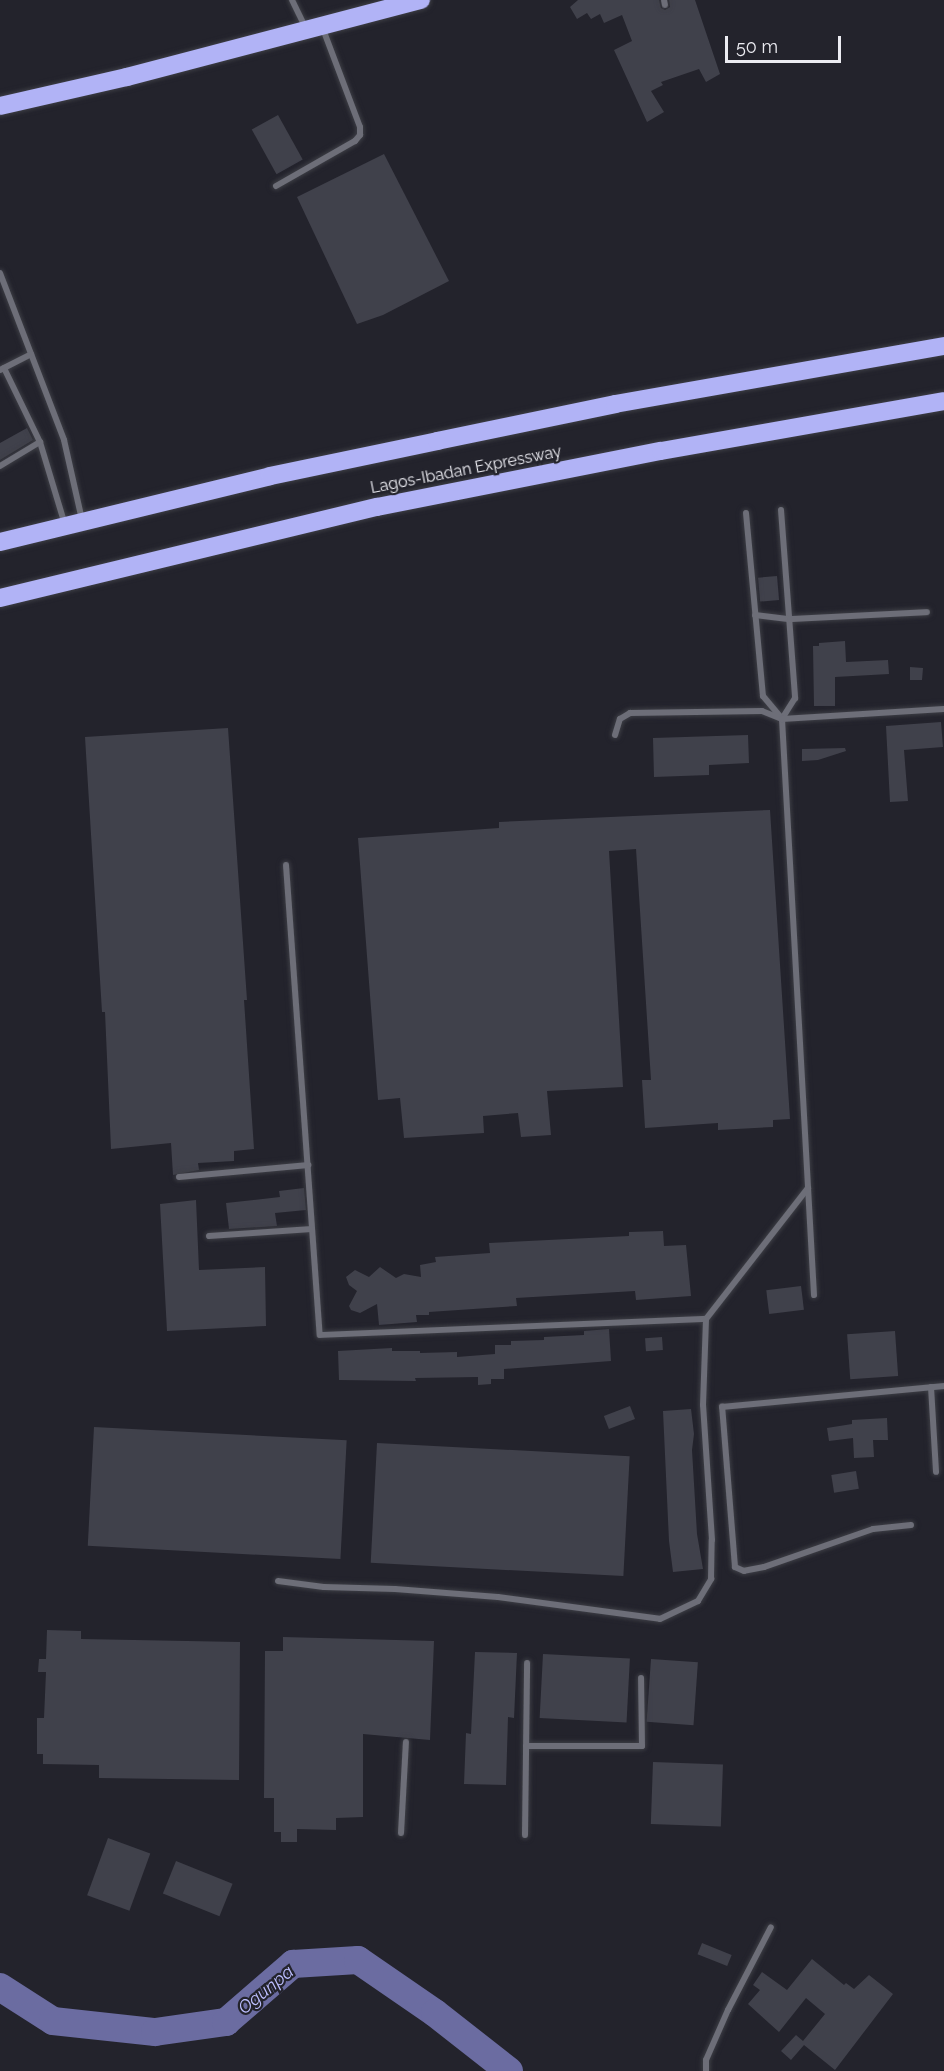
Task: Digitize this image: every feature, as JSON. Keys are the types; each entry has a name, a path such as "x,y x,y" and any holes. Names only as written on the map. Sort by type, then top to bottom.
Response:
{"highway":[{"path":"0,106 127,77 314,28 378,5 421,0"},
{"name":"Lagos-Ibadan Expressway","path":"3,540 270,476 615,404 944,346"},
{"name":"Lagos-Ibadan Expressway","path":"0,598 377,507 661,451 944,402"}],"lane":[{"path":"276,186 355,141 360,135 360,127 314,28 292,0"},
{"path":"0,273 64,440 73,524"},
{"path":"31,354 2,369 40,442 73,524"},
{"path":"0,466 40,442"},
{"path":"781,510 795,698 782,720 814,1295"},
{"path":"746,513 763,696 782,720"},
{"path":"755,615 790,619 927,612"},
{"path":"615,735 620,719 630,713 762,711 782,720 944,709"},
{"path":"286,865 320,1335 706,1319"},
{"path":"179,1177 308,1165"},
{"path":"278,1581 324,1587 395,1589 498,1597 660,1619 698,1601 711,1579 712,1540 703,1405 706,1319 808,1188"},
{"path":"209,1236 312,1229"},
{"path":"910,1525 873,1529 764,1567 744,1571 735,1567 722,1407 944,1386"},
{"path":"931,1387 936,1472"},
{"path":"525,1835 527,1663"},
{"path":"526,1746 642,1746 641,1678"},
{"path":"401,1833 406,1742"},
{"path":"706,2071 706,2060 728,2010 771,1927"}],"building":[{"path":"578,0 659,0 661,8 665,10 670,7 669,0 695,0 720,74 706,82 699,69 661,82 663,85 651,91 664,112 647,122 614,50 632,41 622,15 604,23 600,14 591,19 587,13 577,19 570,7"},
{"path":"278,115 303,160 276,174 252,130"},
{"path":"384,154 449,281 383,315 357,324 297,197"},
{"path":"27,428 33,440 0,460 0,443"},
{"path":"777,576 779,600 760,602 758,578"},
{"path":"845,641 846,662 888,660 889,674 835,677 835,706 814,706 813,646 819,646 819,643"},
{"path":"910,667 923,668 922,680 910,680"},
{"path":"941,722 943,747 904,750 908,801 890,802 886,726"},
{"path":"228,728 247,1000 244,1000 254,1149 234,1151 234,1161 198,1163 199,1170 173,1175 171,1143 111,1149 105,1012 102,1012 85,737"},
{"path":"748,735 749,763 709,765 709,775 654,777 653,738"},
{"path":"845,748 846,751 818,760 802,761 802,749"},
{"path":"770,810 790,1119 773,1120 773,1127 718,1130 718,1123 645,1128 642,1080 651,1080 636,849 609,851 623,1087 547,1091 551,1135 521,1137 518,1113 483,1116 484,1133 404,1138 400,1098 378,1100 358,838 499,828 499,822"},
{"path":"304,1188 306,1210 275,1213 277,1226 229,1229 226,1203 280,1197 279,1191"},
{"path":"196,1200 199,1270 265,1267 266,1326 167,1331 160,1204"},
{"path":"663,1231 664,1246 686,1245 691,1296 636,1300 635,1291 516,1298 517,1306 429,1312 429,1315 416,1315 417,1322 379,1325 377,1304 360,1313 351,1310 349,1306 357,1291 349,1285 346,1277 355,1270 369,1277 380,1267 396,1278 404,1274 421,1277 420,1265 436,1262 435,1257 490,1253 489,1243 629,1236 629,1232"},
{"path":"801,1286 804,1310 769,1314 766,1290"},
{"path":"609,1329 611,1361 504,1369 504,1379 491,1379 491,1384 478,1385 478,1377 415,1378 416,1381 339,1380 338,1351 392,1348 392,1351 420,1351 420,1353 457,1352 457,1357 495,1354 495,1345 511,1345 511,1341 544,1340 544,1337 584,1335 584,1331"},
{"path":"895,1331 898,1376 850,1379 847,1334"},
{"path":"662,1337 663,1350 646,1351 645,1338"},
{"path":"630,1406 635,1419 609,1429 604,1416"},
{"path":"691,1409 697,1534 703,1569 673,1572 669,1541 663,1411"},
{"path":"887,1418 888,1440 873,1440 874,1457 854,1458 853,1438 829,1441 827,1428 852,1424 852,1420"},
{"path":"94,1427 347,1440 340,1559 88,1546"},
{"path":"377,1443 630,1456 623,1576 371,1563"},
{"path":"856,1471 859,1489 834,1493 831,1475"},
{"path":"47,1630 81,1631 81,1639 240,1642 239,1780 99,1778 99,1765 43,1764 43,1754 37,1754 37,1718 44,1718 46,1672 38,1672 39,1659 46,1659"},
{"path":"283,1637 434,1641 430,1740 363,1734 363,1817 336,1818 336,1830 297,1829 297,1842 281,1842 281,1832 274,1832 274,1798 264,1798 265,1651 283,1651"},
{"path":"475,1652 517,1653 514,1718 508,1717 506,1785 464,1784 466,1733 471,1734"},
{"path":"543,1654 630,1659 627,1722 540,1718"},
{"path":"651,1659 698,1662 693,1725 647,1722"},
{"path":"653,1762 723,1764 721,1826 651,1824"},
{"path":"108,1838 150,1853 129,1911 87,1895"},
{"path":"176,1861 233,1884 219,1916 163,1893"},
{"path":"702,1943 732,1955 727,1966 698,1954"},
{"path":"812,1959 844,1985 846,1983 854,1989 869,1975 893,1994 835,2070 804,2045 791,2060 781,2051 796,2035 803,2041 825,2014 806,1998 779,2032 748,2004 760,1990 753,1985 762,1972 787,1990"}],"waterway":[{"name":"Ogunpa","path":"0,1987 53,2021 155,2032 226,2022 293,1964 358,1960 435,2013 509,2071"}]}
